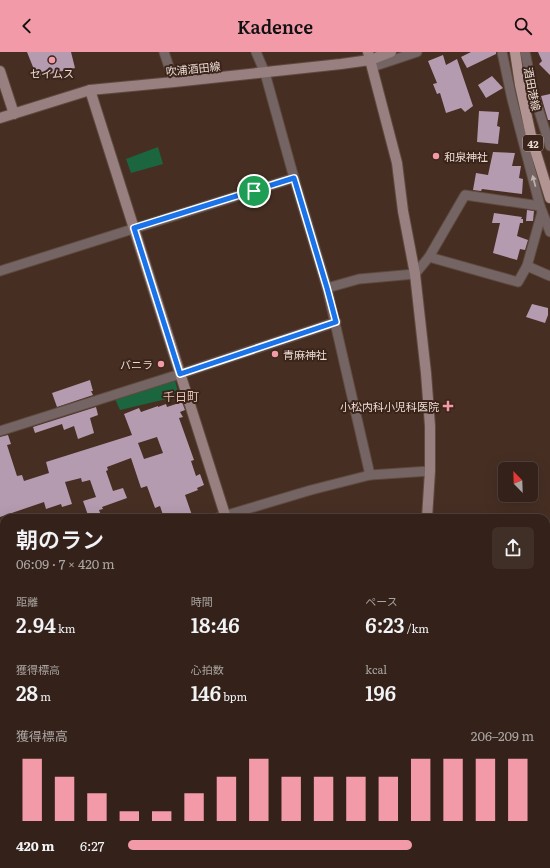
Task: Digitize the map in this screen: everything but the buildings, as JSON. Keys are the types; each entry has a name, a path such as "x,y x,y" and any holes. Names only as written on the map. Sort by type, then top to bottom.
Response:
{"main road":[{"name":"酒田港線","path":"515,52 520,85 532,140 550,198"}],"street":[{"path":"164,52 174,82"},
{"path":"256,52 265,73 294,178 327,288 370,476"},
{"name":"吹浦酒田線","path":"0,118 90,90 265,73 370,60 391,52"},
{"path":"417,52 370,60 397,163 403,211 415,274 430,419 430,471 427,514"},
{"path":"502,52 512,99 541,209 550,232"},
{"path":"525,52 534,95 550,146"},
{"path":"0,71 14,114"},
{"path":"90,90 180,374 222,514"},
{"path":"0,271 294,178"},
{"path":"327,288 359,279 415,274 429,257 465,195 541,209"},
{"path":"429,257 518,282 527,266 541,209"},
{"path":"527,266 550,276"},
{"path":"0,431 180,374 336,322"},
{"path":"233,514 311,490 370,476 430,471"}],"green space":[{"path":"158,147 163,164 131,173 126,159"},
{"name":"千日町","path":"175,380 179,396 120,410 115,399"}],"place":[{"name":"セイムス","path":"52,60"},
{"name":"和泉神社","path":"436,156"},
{"name":"青麻神社","path":"275,354"},
{"name":"バニラ","path":"161,364"},
{"name":"小松内科小児科医院","path":"448,406"}],"district":[{"name":"千日町","path":"181,396"}],"route":[{"path":"294,178 336,322 180,374 134,228 254,191 294,178"}]}
